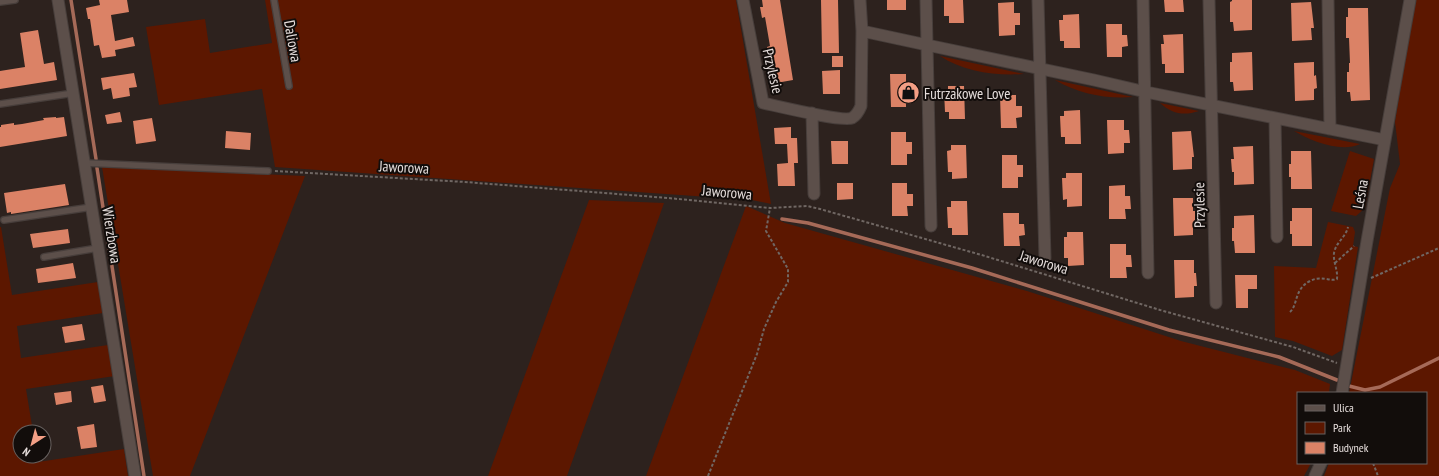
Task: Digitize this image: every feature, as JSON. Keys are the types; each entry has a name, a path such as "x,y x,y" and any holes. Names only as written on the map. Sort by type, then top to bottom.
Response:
{"street":[{"name":"Wierzbowa","path":"58,0 135,476"},
{"name":"Przylesie","path":"744,0 763,103 848,119 859,112 862,106 862,31 860,0"},
{"path":"926,0 931,226"},
{"path":"1038,0 1045,258"},
{"path":"1143,0 1146,92 1148,273"},
{"name":"Przylesie","path":"1209,0 1216,303"},
{"path":"1328,0 1330,129"},
{"name":"Leśna","path":"1342,392 1360,277 1410,0"},
{"path":"862,31 1212,106 1385,140"},
{"path":"812,113 814,194"},
{"path":"1275,118 1277,237"},
{"path":"1315,476 1321,464"}],"lane":[{"path":"0,2 15,0"},
{"name":"Daliowa","path":"274,0 289,86"},
{"path":"0,104 74,93"},
{"path":"85,162 268,171"},
{"path":"4,220 92,207"},
{"path":"44,257 99,248"}],"path":[{"name":"Jaworowa","path":"268,171 465,182 668,198 770,208 807,206 985,256 1160,310 1293,347 1346,366"},
{"path":"708,476 757,354 764,329 776,302 788,282 788,269 766,231 770,208"},
{"path":"1290,312 1294,308 1298,294 1307,283 1321,278 1332,280 1337,279 1334,258 1336,246 1346,234 1348,227"},
{"path":"1335,264 1359,240 1367,241"},
{"path":"1360,277 1369,279 1439,248"},
{"path":"1373,464 1378,476"}],"green space":[{"path":"265,0 736,0 771,204 752,200 275,167 262,89 159,105 146,27 205,19 210,53 272,43"},
{"path":"1414,0 1439,0 1439,476 1324,476 1329,464 1427,464 1427,392 1349,392 1390,188 1400,164 1395,122"},
{"path":"940,56 1024,74 980,72 959,66"},
{"path":"1055,80 1133,97 1112,97 1092,94 1073,89"},
{"path":"1160,103 1199,111 1194,113 1178,113 1169,110"},
{"path":"1294,131 1360,144 1344,147 1326,145 1309,139"},
{"path":"1350,151 1374,159 1365,208 1356,216 1331,211"},
{"path":"102,167 305,176 190,476 153,476"},
{"path":"589,200 664,203 567,476 488,476"},
{"path":"746,206 785,223 1027,291 1181,341 1295,370 1330,384 1329,392 1297,392 1297,464 1310,464 1304,476 646,476"},
{"path":"1328,222 1353,227 1355,232 1353,246 1358,247 1342,350 1332,356 1293,341 1275,337 1274,266 1316,268"},
{"path":"1,227 12,295 98,282 103,313 17,326 21,358 108,345 115,376 26,389 32,424 12,424 12,464 52,464 52,460 124,449 128,476 0,476"}],"building":[{"path":"99,0 127,0 129,12 111,15 115,41 133,37 135,46 115,50 116,56 102,58 99,45 94,46 90,19 88,19 86,8 100,5"},
{"path":"762,0 780,0 793,80 776,83 771,57 769,57 767,47 770,46 765,17 762,18 760,7 763,7"},
{"path":"821,0 838,0 839,53 822,53"},
{"path":"887,0 906,0 906,10 887,10"},
{"path":"944,0 963,0 964,23 949,23 949,16 944,16"},
{"path":"1164,0 1183,0 1184,12 1165,12"},
{"path":"1232,0 1252,0 1252,30 1234,31 1233,22 1230,22 1230,2"},
{"path":"1014,2 1014,13 1020,13 1020,25 1015,25 1015,35 999,36 998,3"},
{"path":"1311,2 1314,28 1311,28 1312,40 1292,41 1291,3"},
{"path":"1348,8 1368,8 1370,100 1351,101 1350,92 1347,92 1347,72 1349,72 1350,63 1349,38 1346,38 1346,17 1348,17"},
{"path":"1079,14 1080,48 1064,48 1064,41 1060,41 1059,20 1063,20 1063,15"},
{"path":"1106,24 1122,24 1122,35 1127,35 1128,46 1122,47 1122,57 1107,57"},
{"path":"38,30 44,64 54,62 57,80 0,89 0,71 25,67 20,33"},
{"path":"1183,34 1184,73 1165,73 1165,64 1162,64 1161,44 1164,44 1163,35"},
{"path":"1252,52 1253,90 1234,91 1233,82 1230,82 1230,62 1232,62 1232,53"},
{"path":"832,56 843,56 843,67 832,67"},
{"path":"1314,62 1314,76 1316,75 1317,88 1314,89 1314,100 1295,101 1294,63"},
{"path":"840,70 840,94 823,94 822,71"},
{"path":"134,73 137,87 129,88 130,96 113,99 111,88 103,90 101,78"},
{"path":"890,74 906,74 906,84 911,84 912,96 906,96 906,107 891,107"},
{"path":"948,86 964,86 965,119 949,119 949,112 945,112 944,91 948,91"},
{"path":"1000,95 1016,95 1016,106 1022,106 1022,117 1016,118 1017,128 1001,128"},
{"path":"1080,110 1081,144 1065,144 1065,137 1061,137 1060,116 1064,116 1064,111"},
{"path":"120,112 122,122 107,124 105,115"},
{"path":"64,117 67,136 0,147 1,125 14,123 14,125 22,124 44,120 43,118"},
{"path":"152,118 156,141 136,144 133,121"},
{"path":"1107,120 1124,120 1124,130 1129,130 1130,143 1124,143 1124,153 1108,154"},
{"path":"791,127 791,138 797,138 798,163 794,163 795,186 778,186 777,164 788,163 787,144 775,144 774,128"},
{"path":"226,131 251,133 250,150 225,148"},
{"path":"1191,131 1194,157 1192,157 1192,169 1173,170 1172,132"},
{"path":"891,132 906,132 906,142 912,142 912,154 907,154 907,165 891,165"},
{"path":"831,141 848,141 848,164 832,164"},
{"path":"951,145 966,145 967,178 952,179 952,172 948,172 947,151 951,150"},
{"path":"1253,146 1254,184 1234,185 1234,172 1232,172 1231,159 1234,159 1233,147"},
{"path":"1291,151 1311,151 1312,189 1291,189 1289,164 1291,164"},
{"path":"1002,155 1017,155 1017,165 1023,165 1023,177 1018,177 1018,188 1002,188"},
{"path":"1066,173 1082,173 1082,206 1067,207 1067,199 1063,200 1062,178 1066,178"},
{"path":"837,183 853,183 853,199 837,200"},
{"path":"892,183 907,183 907,194 913,194 913,206 907,206 908,216 892,216"},
{"path":"65,184 69,205 11,214 11,212 7,213 4,193"},
{"path":"1125,185 1125,196 1130,196 1131,209 1125,209 1126,219 1109,219 1109,186"},
{"path":"1173,198 1193,198 1195,224 1193,224 1193,235 1174,236"},
{"path":"951,201 967,201 968,235 952,235 952,228 948,228 947,207 951,207"},
{"path":"1292,208 1312,208 1312,246 1292,246 1290,221 1292,221"},
{"path":"1003,213 1019,213 1019,224 1024,224 1025,235 1019,236 1020,246 1004,246"},
{"path":"1254,215 1255,253 1235,253 1234,241 1232,241 1234,216"},
{"path":"68,229 70,243 33,248 30,234"},
{"path":"1067,232 1083,232 1084,265 1068,266 1068,258 1064,258 1064,237 1067,237"},
{"path":"1110,244 1126,244 1126,255 1131,255 1132,267 1126,267 1127,278 1110,278"},
{"path":"1174,260 1194,260 1194,273 1196,273 1197,286 1194,286 1194,297 1175,298"},
{"path":"73,263 76,278 38,283 36,269"},
{"path":"1235,275 1257,275 1257,289 1248,289 1248,308 1236,308"},
{"path":"82,324 85,340 65,343 62,327"},
{"path":"103,385 106,401 94,403 91,387"},
{"path":"71,391 72,402 56,405 54,393"},
{"path":"94,424 97,447 81,449 77,427"}],"waterway":[{"path":"71,0 96,159"},
{"path":"97,168 144,476"},
{"path":"782,219 808,223 972,268 1169,330 1279,357 1337,380"},
{"path":"1349,386 1365,390 1380,387 1439,358"}],"place":[{"name":"Futrzakowe Love","path":"909,93"}]}
